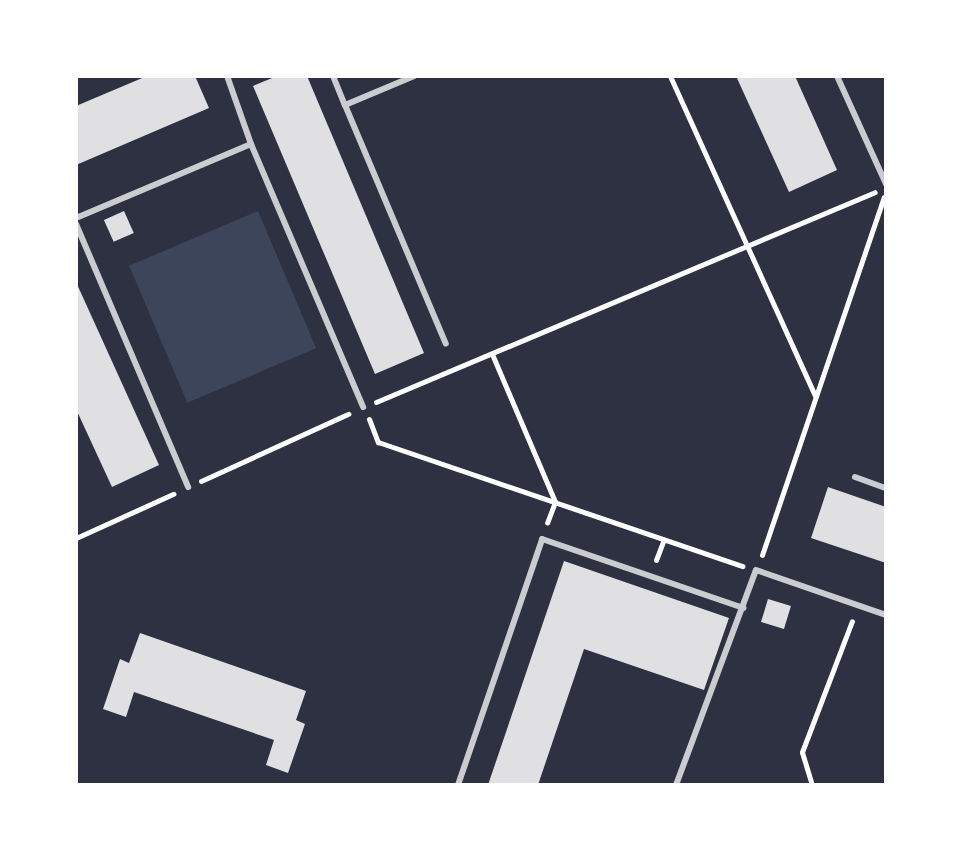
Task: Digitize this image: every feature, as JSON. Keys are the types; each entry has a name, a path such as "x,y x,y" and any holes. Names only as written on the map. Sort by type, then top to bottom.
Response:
{"lane":[{"path":"227,76 251,144 363,407"},
{"path":"333,76 446,344"},
{"path":"345,105 414,76"},
{"path":"837,76 886,187"},
{"path":"76,218 251,144"},
{"path":"76,224 188,487"},
{"path":"855,477 886,488"},
{"path":"458,785 542,539 744,608"},
{"path":"676,785 756,570 886,615"}],"path":[{"path":"670,76 816,397"},
{"path":"76,538 363,407 886,187"},
{"path":"363,407 378,442 756,570 886,187"},
{"path":"492,354 555,502 549,519"},
{"path":"658,556 664,539"},
{"path":"812,785 802,752 858,605"}],"shaded area":[{"path":"258,211 316,348 187,403 129,266"}],"building":[{"path":"147,76 195,76 209,108 76,165 76,106"},
{"path":"277,76 307,76 424,353 375,374 253,86"},
{"path":"736,76 795,76 837,170 789,192"},
{"path":"124,211 134,233 114,242 104,220"},
{"path":"76,282 159,465 112,487 76,409"},
{"path":"828,487 886,507 886,563 811,538"},
{"path":"564,561 729,618 704,690 584,649 538,785 488,785"},
{"path":"768,599 791,606 784,629 761,622"},
{"path":"140,633 306,691 296,720 305,724 288,773 266,765 274,740 134,692 126,717 103,709 120,659 129,663"}]}
